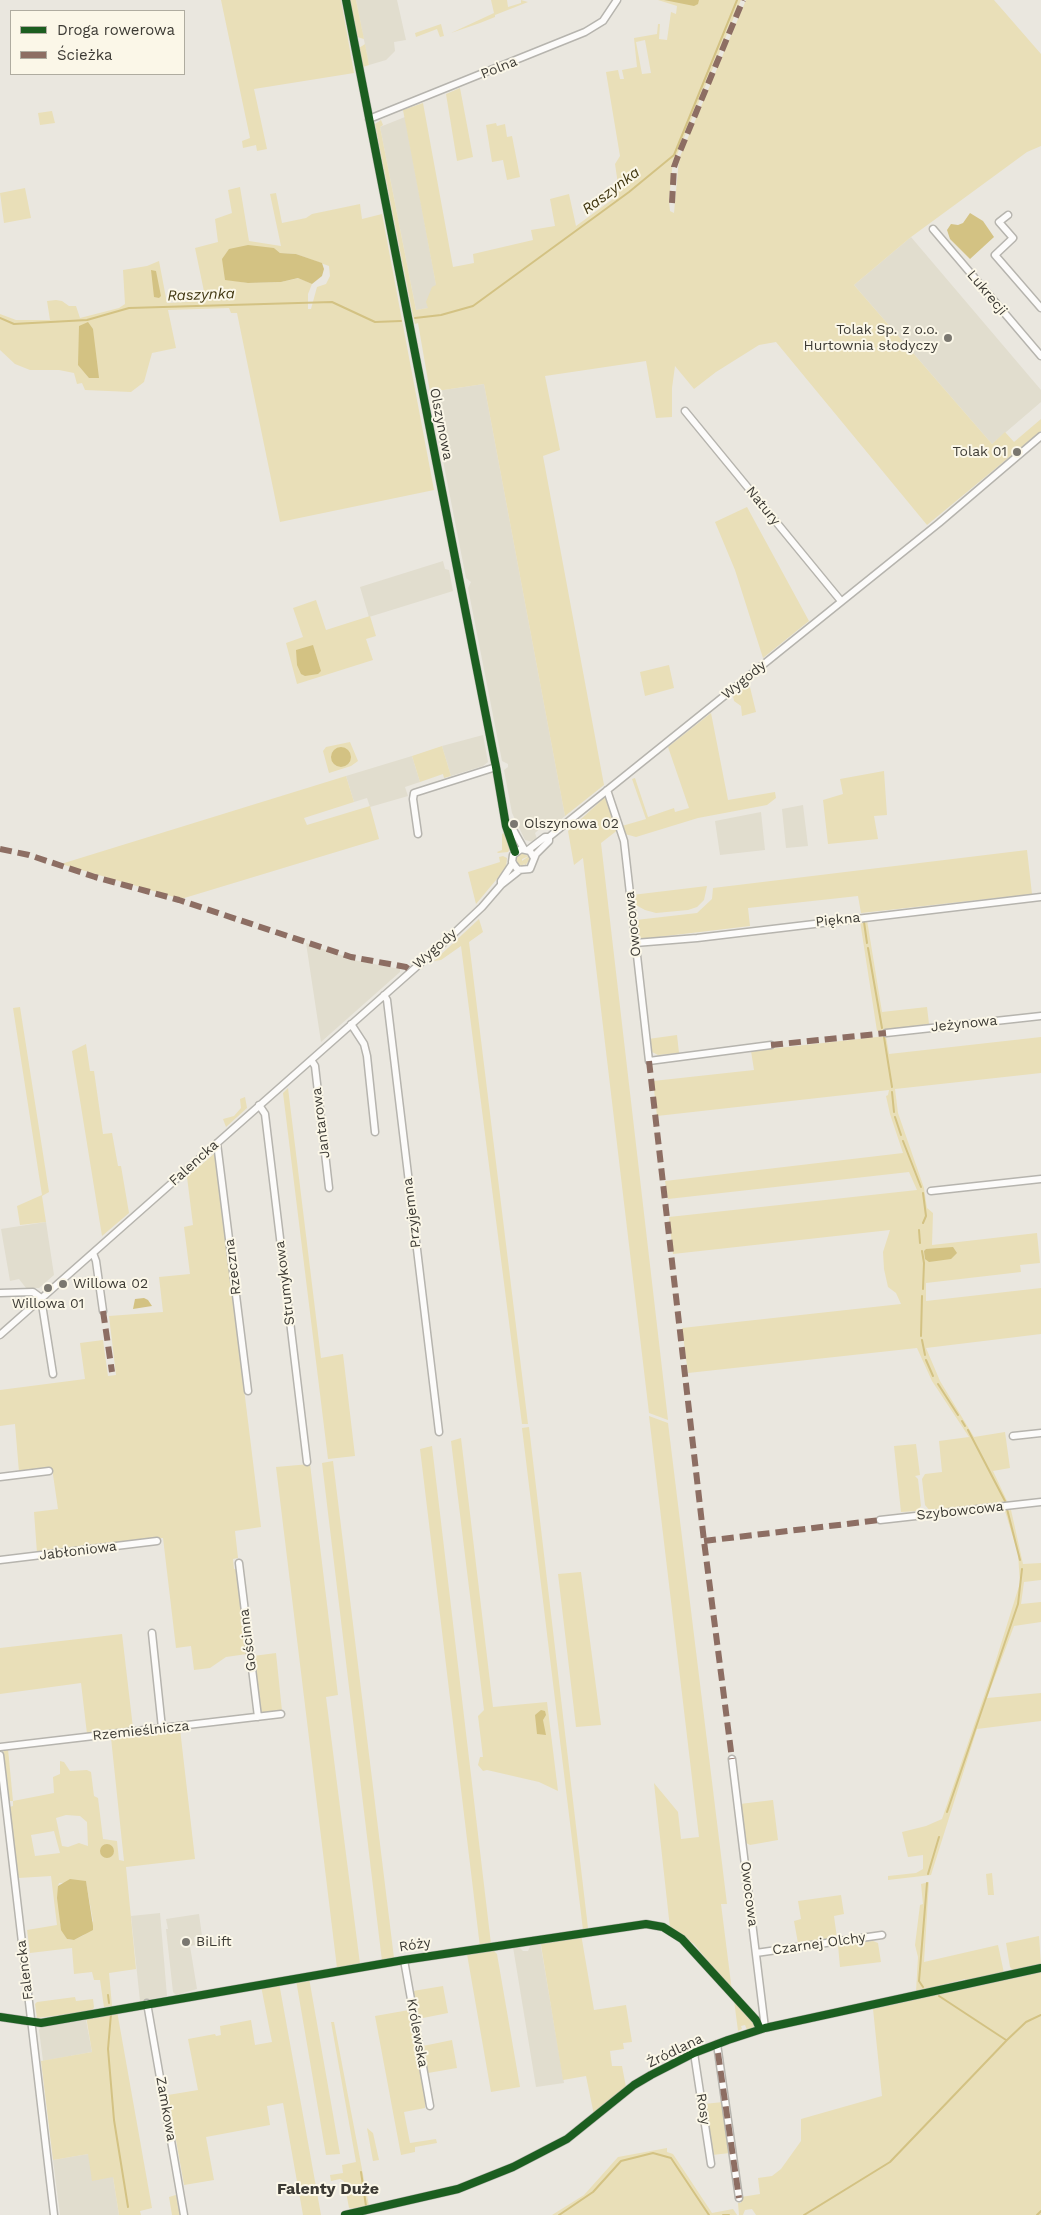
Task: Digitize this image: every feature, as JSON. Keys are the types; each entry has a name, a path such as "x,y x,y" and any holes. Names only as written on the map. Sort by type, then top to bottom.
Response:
{"street":[{"name":"Olszynowa","path":"346,0 507,824 515,852"},
{"name":"Polna","path":"369,119 584,33 603,21 617,0"},
{"path":"1008,215 1000,222 1013,238 995,254 1041,308"},
{"name":"Lukrecji","path":"933,229 1041,356"},
{"name":"Natury","path":"685,411 841,602"},
{"name":"Wygody","path":"526,849 545,837 549,837 939,523 1041,436"},
{"path":"418,834 413,799 414,793 496,767"},
{"name":"Owocowa","path":"606,790 624,841 649,1061 772,1046"},
{"name":"Olszynowa","path":"507,824 511,826 526,849"},
{"name":"Wygody","path":"534,858 549,841 549,837"},
{"path":"526,849 534,858 530,869 520,870 513,864 515,852 526,849"},
{"name":"Wygody","path":"501,885 513,864"},
{"name":"Wygody","path":"386,993 473,915 501,885 520,870"},
{"name":"Piękna","path":"635,942 706,936 1041,897"},
{"name":"Falencka","path":"0,1335 386,993"},
{"name":"Przyjemna","path":"386,993 439,1432"},
{"name":"Jeżynowa","path":"886,1032 1041,1016"},
{"path":"351,1024 364,1044 367,1056 375,1132"},
{"name":"Jantarowa","path":"311,1060 315,1066 329,1188"},
{"name":"Strumykowa","path":"259,1105 265,1114 307,1462"},
{"name":"Rzeczna","path":"216,1143 248,1391"},
{"path":"931,1191 1041,1179"},
{"path":"92,1253 96,1260 103,1310"},
{"path":"0,1293 33,1292 41,1298 53,1374"},
{"path":"1013,1436 1041,1433"},
{"path":"0,1477 49,1471"},
{"name":"Szybowcowa","path":"880,1520 1041,1502"},
{"name":"Jabłoniowa","path":"0,1560 157,1541"},
{"name":"Gościnna","path":"239,1563 258,1718"},
{"path":"152,1633 162,1728"},
{"name":"Rzemieślnicza","path":"0,1746 281,1714"},
{"name":"Falencka","path":"0,1755 54,2215"},
{"name":"Owocowa","path":"732,1759 756,1953 763,2029"},
{"name":"Róży","path":"0,2017 45,2022 404,1960 610,1927 652,1924 672,1932 699,1955 763,2029"},
{"name":"Czarnej Olchy","path":"756,1953 882,1935"},
{"name":"Królewska","path":"404,1960 430,2106"},
{"name":"Źródlana","path":"345,2215 458,2189 518,2165 567,2139 634,2086 694,2053 717,2044 763,2029 1041,1968"},
{"name":"Zamkowa","path":"147,2003 184,2215"},
{"path":"717,2044 739,2198"},
{"name":"Rosy","path":"694,2053 711,2164"}],"shaded area":[{"path":"221,0 341,0 354,73 254,89 267,149 257,151 256,145 243,148 242,141 250,138"},
{"path":"350,0 356,0 364,39 357,37"},
{"path":"356,0 397,0 406,40 394,42 395,51 386,60 369,65"},
{"path":"491,0 507,0 508,7 521,3 521,0 528,2 495,15 495,17 451,33 494,13"},
{"path":"658,0 741,0 676,157 673,160 669,200 670,211 674,213 679,159 746,0 994,0 1041,54 1041,146 1027,152 911,237 854,285 992,444 1005,432 1014,442 1041,419 1041,431 927,525 776,342 759,345 716,372 694,389 675,366 672,388 672,417 656,418 646,361 545,376 560,450 543,456 604,785 565,816 484,384 430,392 418,323 415,324 413,316 375,124 381,120 383,125 380,127 416,310 428,308 426,302 432,287 436,285 403,110 423,103 453,267 474,263 473,254 533,240 531,230 555,226 550,199 569,194 576,226 613,199 618,184 615,164 620,156 606,72 618,70 620,79 624,79 622,70 637,67 634,38 657,34 658,24 660,24 659,39 667,40 671,12 676,14 677,6","holes":["645,40 651,73 642,74 636,42"]},
{"path":"664,0 699,0 698,4 694,6"},
{"path":"441,24 444,36 440,37 437,29 416,37 415,33"},
{"path":"365,44 369,65 363,67 359,48"},
{"path":"460,88 473,157 457,161 446,94"},
{"path":"52,111 55,123 40,125 38,113"},
{"path":"405,117 440,306 416,310 380,127"},
{"path":"496,123 497,126 505,124 507,137 512,136 520,177 507,180 503,160 492,162 486,125"},
{"path":"240,187 249,241 281,246 270,194 276,193 282,223 306,218 312,214 360,204 362,219 382,214 434,490 280,522 237,313 231,313 229,308 168,310 176,348 152,353 144,382 131,392 85,390 82,383 77,384 74,373 59,370 30,370 15,364 0,350 0,314 16,320 50,320 47,301 56,300 62,301 69,306 76,306 80,318 119,308 125,304 123,270 147,266 159,261 167,303 206,301 195,248 218,242 215,219 232,213 228,190","holes":["274,248 280,253 296,254 329,266 330,276 326,284 317,287 311,309 308,309 308,294 312,284 299,278 281,282 248,283 225,279"]},
{"path":"25,188 31,218 4,223 0,193"},
{"path":"970,213 983,221 994,237 970,259 950,239 947,230 951,224 958,225 963,223"},
{"name":"Tolak Sp. z o.o. Hurtownia słodyczy","path":"911,237 1041,390 1041,402 992,444 854,285"},
{"path":"248,245 274,248 280,253 296,254 322,263 324,269 322,276 312,284 298,278 281,282 248,283 225,280 222,259 229,249"},
{"path":"151,270 156,271 161,296 159,298 154,297"},
{"path":"88,322 93,329 99,378 89,378 78,365 79,326"},
{"path":"484,384 565,816 551,828 546,824 543,826 535,833 537,839 533,842 525,840 512,813 504,770 508,767 508,764 502,761 468,588 471,582 466,578 438,435 441,432 440,427 437,426 430,392"},
{"path":"747,507 809,621 763,658 735,570 715,522"},
{"path":"443,561 445,569 449,570 453,591 369,617 360,587"},
{"path":"316,600 326,630 370,616 376,636 366,639 373,660 297,684 286,643 303,637 293,608"},
{"path":"313,645 321,671 318,674 305,676 301,674 297,665 296,650"},
{"path":"669,665 674,688 645,696 640,672"},
{"path":"749,683 756,712 742,716 741,706 734,701 733,696"},
{"path":"711,713 728,800 775,792 776,798 767,805 698,818 636,837 625,834 622,826 646,819 632,779 635,778 648,817 674,808 675,812 689,808 668,747"},
{"path":"483,735 488,762 483,766 451,776 442,746"},
{"path":"350,742 358,761 351,766 329,773 323,751 326,747"},
{"path":"442,746 451,776 444,778 443,774 420,782 412,756"},
{"path":"341,747 348,750 351,757 348,764 341,767 334,764 331,757 334,750"},
{"path":"412,756 420,782 405,787 408,796 370,807 367,798 354,802 346,776"},
{"path":"884,771 887,815 874,816 878,839 828,844 823,800 843,794 840,779"},
{"path":"346,776 354,802 304,818 307,825 370,806 379,839 181,899 61,864"},
{"path":"605,797 608,798 619,829 601,843 668,1420 649,1413 583,858 574,865 568,831"},
{"path":"803,805 808,846 786,848 782,809"},
{"path":"761,812 765,850 720,855 715,821"},
{"path":"504,833 510,849 508,852 498,853 502,850 502,834"},
{"path":"1027,850 1032,894 861,913 858,896 748,908 750,926 641,939 638,937 636,920 697,913 712,899 713,888"},
{"path":"521,853 529,856 530,859 525,866 524,863 523,867 517,863 516,858"},
{"path":"499,857 507,858 506,868 476,904 468,872 500,862"},
{"path":"707,886 704,900 697,907 688,910 656,913 634,904 632,895"},
{"path":"479,919 483,932 469,942 528,1424 522,1424 461,946 441,960 434,961"},
{"path":"867,920 882,1012 927,1007 929,1024 877,1031 860,921"},
{"path":"306,943 358,961 400,969 400,972 321,1042"},
{"path":"20,1007 49,1192 42,1196 46,1222 20,1225 17,1206 42,1195 13,1008"},
{"path":"677,1035 679,1053 658,1055 650,1051 648,1039"},
{"path":"886,1036 889,1054 1041,1037 1041,1073 895,1089 898,1113 924,1188 927,1208 933,1213 932,1245 1037,1233 1040,1263 1020,1265 1021,1272 926,1283 926,1301 1041,1288 1041,1334 926,1348 940,1381 974,1437 1005,1432 1010,1468 993,1471 1008,1503 937,1512 930,1511 925,1505 922,1479 925,1474 942,1472 939,1441 969,1437 932,1381 917,1348 688,1373 682,1328 901,1304 896,1293 888,1287 884,1269 883,1252 890,1230 673,1254 669,1217 917,1190 909,1172 668,1199 665,1181 903,1153 886,1096 889,1090 657,1116 653,1081 754,1070 751,1051"},
{"path":"86,1044 90,1071 94,1071 103,1134 112,1133 118,1166 121,1166 129,1213 102,1236 72,1051"},
{"path":"288,1088 321,1358 343,1354 355,1456 328,1459 283,1093"},
{"path":"245,1097 247,1108 226,1127 223,1119 234,1116 241,1108 240,1099"},
{"path":"215,1153 261,1527 235,1531 238,1558 233,1559 234,1569 237,1569 247,1654 226,1657 210,1668 194,1670 191,1646 176,1648 163,1538 37,1553 34,1512 58,1509 52,1468 19,1472 15,1424 0,1426 0,1390 85,1379 80,1343 103,1340 108,1376 116,1375 109,1316 163,1312 159,1277 190,1274 184,1227 193,1225 187,1177"},
{"path":"46,1222 54,1275 39,1288 26,1288 19,1279 10,1281 1,1229"},
{"path":"953,1247 957,1253 951,1259 929,1262 925,1259 924,1251 926,1249"},
{"path":"144,1298 152,1306 133,1309 135,1299"},
{"path":"649,1416 668,1423 727,1904 721,1904 732,1991 694,1944 670,1928 654,1783 678,1812 681,1839 699,1837"},
{"path":"529,1427 588,1928 583,1930 522,1428"},
{"path":"461,1438 493,1707 547,1702 558,1791 539,1782 487,1770 483,1771 478,1765 480,1757 483,1757 478,1716 484,1710 451,1441"},
{"path":"916,1444 920,1475 915,1476 918,1479 921,1506 917,1511 901,1512 894,1446"},
{"path":"432,1446 491,1944 480,1947 420,1449"},
{"path":"333,1461 394,1958 382,1961 322,1463"},
{"path":"310,1464 338,1695 326,1697 360,1964 337,1968 276,1467"},
{"path":"1011,1510 1023,1564 1041,1563 1041,1580 1024,1582 1021,1604 1041,1602 1041,1622 1014,1626 987,1698 1041,1693 1041,1721 977,1729 931,1875 888,1880 888,1876 916,1873 923,1869 923,1855 908,1857 902,1832 926,1826 942,1819 991,1676 1020,1583 1018,1554 1005,1511"},
{"path":"581,1572 601,1725 576,1727 558,1574"},
{"path":"122,1634 133,1728 87,1734 81,1683 0,1694 0,1648"},
{"path":"276,1653 282,1711 260,1714 253,1656"},
{"path":"541,1710 545,1711 546,1715 543,1720 546,1735 537,1734 535,1715"},
{"path":"180,1729 195,1859 126,1867 136,1969 109,1973 112,2006 104,2007 100,1980 94,1980 92,1972 74,1974 72,1948 30,1953 27,1930 57,1925 51,1876 18,1878 9,1807 13,1806 13,1801 54,1793 53,1777 60,1774 60,1761 64,1762 70,1771 87,1770 91,1772 94,1796 98,1798 103,1839 117,1841 119,1860 124,1861 111,1738","holes":["66,1815 80,1816 87,1822 88,1846 79,1843 68,1847 62,1846 56,1818","54,1831 60,1853 35,1856 31,1835","86,1882 93,1921 84,1935 74,1940 67,1939 60,1924 59,1883"]},
{"path":"3,1749 8,1749 13,1801 9,1801"},
{"path":"773,1800 778,1840 750,1845 746,1843 740,1804"},
{"path":"107,1844 112,1846 114,1851 112,1856 107,1858 102,1856 100,1851 102,1846"},
{"path":"992,1873 994,1895 988,1895 986,1874"},
{"path":"70,1879 86,1881 93,1926 93,1930 74,1940 67,1939 61,1930 57,1898 58,1886"},
{"path":"929,1882 924,1962 998,1945 1004,1973 967,1982 965,1979 916,1992 918,1957 915,1945 920,1905 923,1904 921,1884"},
{"path":"841,1895 844,1914 834,1916 837,1938 798,1943 794,1921 801,1919 798,1901"},
{"path":"160,1913 167,1996 140,2001 131,1916"},
{"path":"199,1914 202,1936 194,1937 195,1945 190,1946 197,1989 176,1995 173,1992 166,1919"},
{"path":"581,1934 594,2010 626,2005 632,2042 623,2043 624,2049 610,2051 612,2066 622,2066 626,2087 594,2115 586,2076 563,2080 540,1939"},
{"path":"1039,1936 1041,1965 1013,1970 1010,1967 1006,1943"},
{"path":"540,1941 564,2083 536,2087 513,1947 517,1945 523,1951 528,1951 532,1942"},
{"path":"873,1941 878,1943 881,1962 840,1967 838,1945"},
{"path":"493,1950 497,1954 520,2087 491,2092 467,1954"},
{"path":"1041,1972 1041,2215 756,2215 752,2209 745,2210 743,2215 739,2215 738,2203 741,2203 741,2197 760,2194 758,2178 772,2176 781,2169 801,2141 801,2119 882,2096 873,2009"},
{"path":"309,1978 340,2154 326,2155 296,1980"},
{"path":"279,1983 321,2215 303,2215 283,2103 267,2106 270,2125 206,2137 214,2180 184,2185 168,2095 198,2090 188,2039 215,2034 216,2036 221,2035 220,2026 251,2020 255,2045 272,2042 261,1986"},
{"path":"443,1986 448,2013 418,2019 413,1991"},
{"path":"75,1997 76,2001 93,1999 94,2007 92,2011 37,2018 35,2004 37,2002"},
{"path":"734,2000 754,2022 755,2027 747,2030 745,2025 741,2026 742,2029 738,2031"},
{"path":"409,2010 425,2101 425,2108 404,2112 410,2143 436,2139 437,2143 415,2147 415,2152 401,2155 375,2016"},
{"path":"117,2011 152,2208 140,2211 141,2215 119,2215 113,2177 92,2181 88,2154 53,2160 41,2061 92,2052 86,2016"},
{"path":"86,2020 92,2052 43,2061 39,2030 41,2027"},
{"path":"331,2022 334,2022 369,2206 355,2209 349,2208 344,2181 340,2179 331,2181 330,2175 343,2173 342,2165 356,2162"},
{"path":"452,2040 457,2068 428,2073 423,2046"},
{"path":"723,2102 730,2153 712,2155 704,2104"},
{"path":"367,2128 373,2133 379,2160 373,2161"},
{"path":"667,2148 667,2152 673,2154 712,2213 733,2209 737,2215 552,2215 584,2195 618,2157"},
{"path":"88,2154 113,2177 119,2215 60,2215 53,2160"},
{"path":"179,2194 182,2215 172,2215 169,2197"}],"waterway":[{"name":"Raszynka","path":"415,318 441,315 473,306 629,192 674,155 737,0"},
{"name":"Raszynka","path":"0,318 14,324 87,320 129,308 332,302 375,322 401,321"},
{"path":"864,922 867,943"},
{"path":"868,948 882,1028"},
{"path":"884,1037 892,1087"},
{"path":"892,1092 894,1112"},
{"path":"895,1117 901,1135"},
{"path":"903,1141 921,1187"},
{"path":"923,1193 926,1216 923,1223"},
{"path":"919,1230 920,1243"},
{"path":"922,1251 924,1263 923,1289"},
{"path":"921,1336 922,1296"},
{"path":"922,1340 925,1355"},
{"path":"926,1360 933,1376"},
{"path":"938,1384 958,1415"},
{"path":"962,1421 965,1426"},
{"path":"968,1430 1005,1501"},
{"path":"1007,1509 1020,1560"},
{"path":"947,1812 1018,1604 1022,1569"},
{"path":"928,1874 939,1837"},
{"path":"923,1987 919,1981 927,1883"},
{"path":"108,1995 109,2003"},
{"path":"939,1996 1006,2040"},
{"path":"111,2014 108,2049 114,2120 128,2207"},
{"path":"804,2215 890,2162 1007,2040 1026,2022 1041,2015"},
{"path":"559,2215 593,2192 621,2161 653,2153 671,2158 709,2215"},
{"path":"361,2172 366,2206"},
{"path":"1037,2215 1041,2211"},
{"path":"723,2215 729,2215"}],"marked path":[{"path":"672,203 674,167 743,0"},
{"path":"0,849 29,855 95,877 179,900 351,957 406,967 411,971"},
{"path":"771,1045 886,1033"},
{"path":"649,1061 704,1541 732,1759"},
{"path":"103,1311 112,1372"},
{"path":"704,1541 880,1520"},
{"path":"718,2053 739,2198"}],"cycle path":[{"path":"346,0 506,826 515,852"},
{"path":"0,2017 41,2023 404,1960 646,1924 663,1927 682,1939 756,2020 760,2029"},
{"path":"345,2215 458,2189 513,2167 567,2139 634,2085 694,2053 728,2040 765,2028 1041,1968"}],"place":[{"name":"Tolak Sp. z o.o. Hurtownia słodyczy","path":"948,338"},
{"name":"Tolak 01","path":"1017,452"},
{"name":"Olszynowa 02","path":"514,824"},
{"name":"Willowa 02","path":"63,1284"},
{"name":"Willowa 01","path":"48,1288"},
{"name":"BiLift","path":"186,1942"}],"district":[{"name":"Falenty Duże","path":"328,2189"}]}
